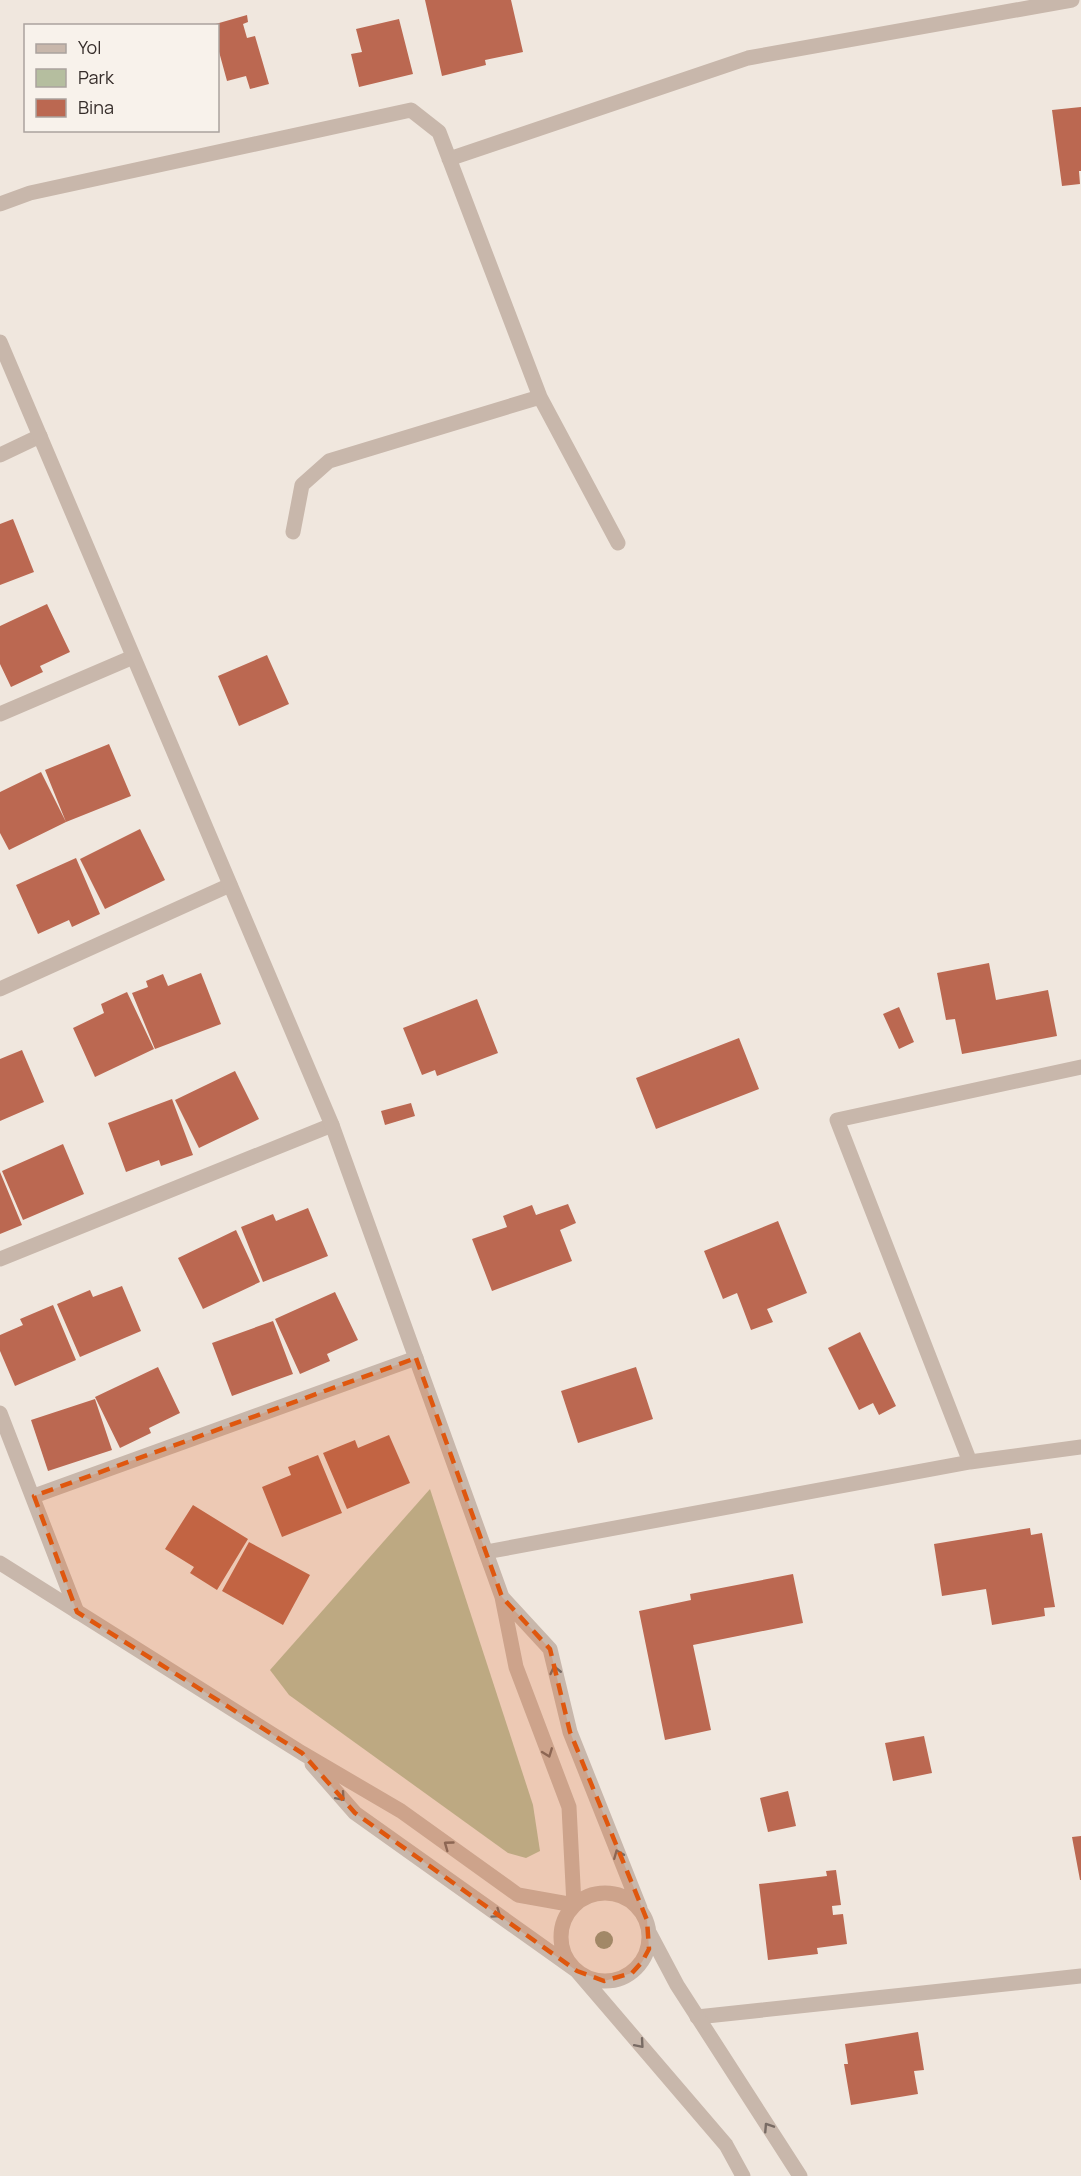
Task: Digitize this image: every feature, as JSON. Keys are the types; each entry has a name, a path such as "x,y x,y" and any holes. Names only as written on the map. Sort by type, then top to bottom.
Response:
{"street":[{"path":"449,159 748,58 1072,0"},
{"path":"0,204 30,193 411,110 439,132 540,397 618,543"},
{"path":"0,342 332,1125 502,1597 516,1667 569,1807 574,1905"},
{"path":"294,532 302,485 329,461 540,397"},
{"path":"0,455 40,436"},
{"path":"0,714 133,657"},
{"path":"0,988 230,885"},
{"path":"970,1462 837,1120 1081,1067"},
{"path":"0,1259 332,1125"},
{"path":"34,1496 416,1358"},
{"path":"0,1413 77,1612"},
{"path":"486,1552 970,1462 1081,1447"},
{"path":"0,1563 302,1753 401,1811 518,1895 574,1905"},
{"path":"502,1597 550,1649 570,1732 640,1908 647,1920 650,1934 677,1985 800,2176"},
{"path":"302,1753 355,1814 590,1979 604,1981 619,1979 632,1973 642,1962 649,1949 650,1934"},
{"path":"640,1908 615,1893 593,1895 574,1905 565,1917 561,1931 562,1946 568,1960 577,1971 726,2145 743,2176"},
{"path":"697,2017 1081,1976"}],"highlighted area":[{"path":"416,1358 502,1597 550,1649 570,1732 647,1920 649,1949 642,1962 632,1973 604,1981 577,1971 355,1813 302,1753 77,1612 34,1496"}],"green space":[{"path":"430,1489 533,1805 540,1851 526,1858 508,1853 289,1695 270,1670"}],"building":[{"path":"425,0 511,0 523,52 485,60 486,65 442,76"},
{"path":"247,15 248,22 243,24 247,38 255,36 269,84 250,89 246,76 227,81 219,52 219,24 216,24"},
{"path":"399,19 413,74 359,87 351,54 362,52 356,29"},
{"path":"1081,107 1080,184 1062,186 1052,110"},
{"path":"13,519 34,572 0,585 0,524"},
{"path":"47,604 70,652 40,666 43,672 11,687 0,664 0,626"},
{"path":"267,655 289,704 239,726 218,676"},
{"path":"109,744 131,796 66,822 45,770"},
{"path":"41,772 66,822 9,850 0,833 0,792"},
{"path":"140,829 165,880 105,909 80,859"},
{"path":"76,858 100,914 72,927 69,920 38,934 16,885"},
{"path":"989,963 996,1000 1048,990 1057,1036 962,1054 955,1019 946,1020 937,973"},
{"path":"201,973 221,1024 155,1049 132,993 148,987 146,981 163,974 168,986"},
{"path":"127,992 154,1049 95,1077 73,1028 104,1013 101,1004"},
{"path":"477,999 498,1053 437,1076 435,1070 422,1075 403,1028"},
{"path":"899,1007 914,1042 899,1049 883,1014"},
{"path":"739,1038 759,1089 656,1129 636,1078"},
{"path":"22,1050 44,1102 0,1121 0,1059"},
{"path":"235,1071 259,1119 199,1148 175,1100"},
{"path":"172,1099 193,1155 161,1166 159,1160 126,1172 108,1123"},
{"path":"411,1103 415,1116 385,1125 381,1111"},
{"path":"63,1144 84,1194 23,1220 2,1171"},
{"path":"0,1172 22,1225 0,1234"},
{"path":"568,1204 576,1223 560,1230 572,1261 492,1291 472,1239 507,1227 503,1216 532,1205 536,1215"},
{"path":"308,1208 328,1256 263,1282 241,1227 273,1214 276,1221"},
{"path":"778,1221 807,1293 767,1309 773,1322 751,1330 737,1293 723,1299 704,1251"},
{"path":"236,1230 260,1282 203,1309 178,1258"},
{"path":"122,1286 141,1331 80,1357 57,1304 90,1290 93,1297"},
{"path":"335,1292 358,1340 327,1354 330,1361 300,1374 275,1319"},
{"path":"53,1305 76,1360 15,1386 0,1351 0,1335 23,1325 20,1319"},
{"path":"273,1321 293,1374 232,1396 212,1343"},
{"path":"860,1332 896,1406 879,1415 873,1403 859,1410 828,1348"},
{"path":"158,1367 180,1413 149,1428 151,1433 120,1448 95,1397"},
{"path":"636,1367 653,1419 578,1443 561,1391"},
{"path":"95,1399 112,1450 48,1471 31,1420"},
{"path":"389,1435 410,1483 347,1509 323,1453 355,1440 358,1448"},
{"path":"318,1455 342,1513 282,1537 262,1487 291,1475 288,1467"},
{"path":"193,1505 248,1539 217,1590 190,1573 194,1567 165,1549"},
{"path":"1030,1528 1031,1535 1042,1533 1055,1607 1044,1608 1045,1616 992,1625 986,1589 942,1596 934,1544"},
{"path":"249,1542 310,1575 283,1625 222,1591"},
{"path":"793,1574 803,1623 693,1645 711,1730 665,1740 639,1611 691,1600 690,1594"},
{"path":"924,1736 932,1773 893,1781 885,1743"},
{"path":"788,1791 796,1826 768,1832 760,1798"},
{"path":"1081,1836 1081,1880 1080,1880 1072,1837"},
{"path":"836,1870 841,1905 832,1906 833,1915 843,1914 847,1944 817,1948 818,1954 768,1960 759,1884 827,1876 826,1871"},
{"path":"918,2032 924,2070 914,2071 918,2094 851,2105 844,2064 848,2064 845,2044"}]}
